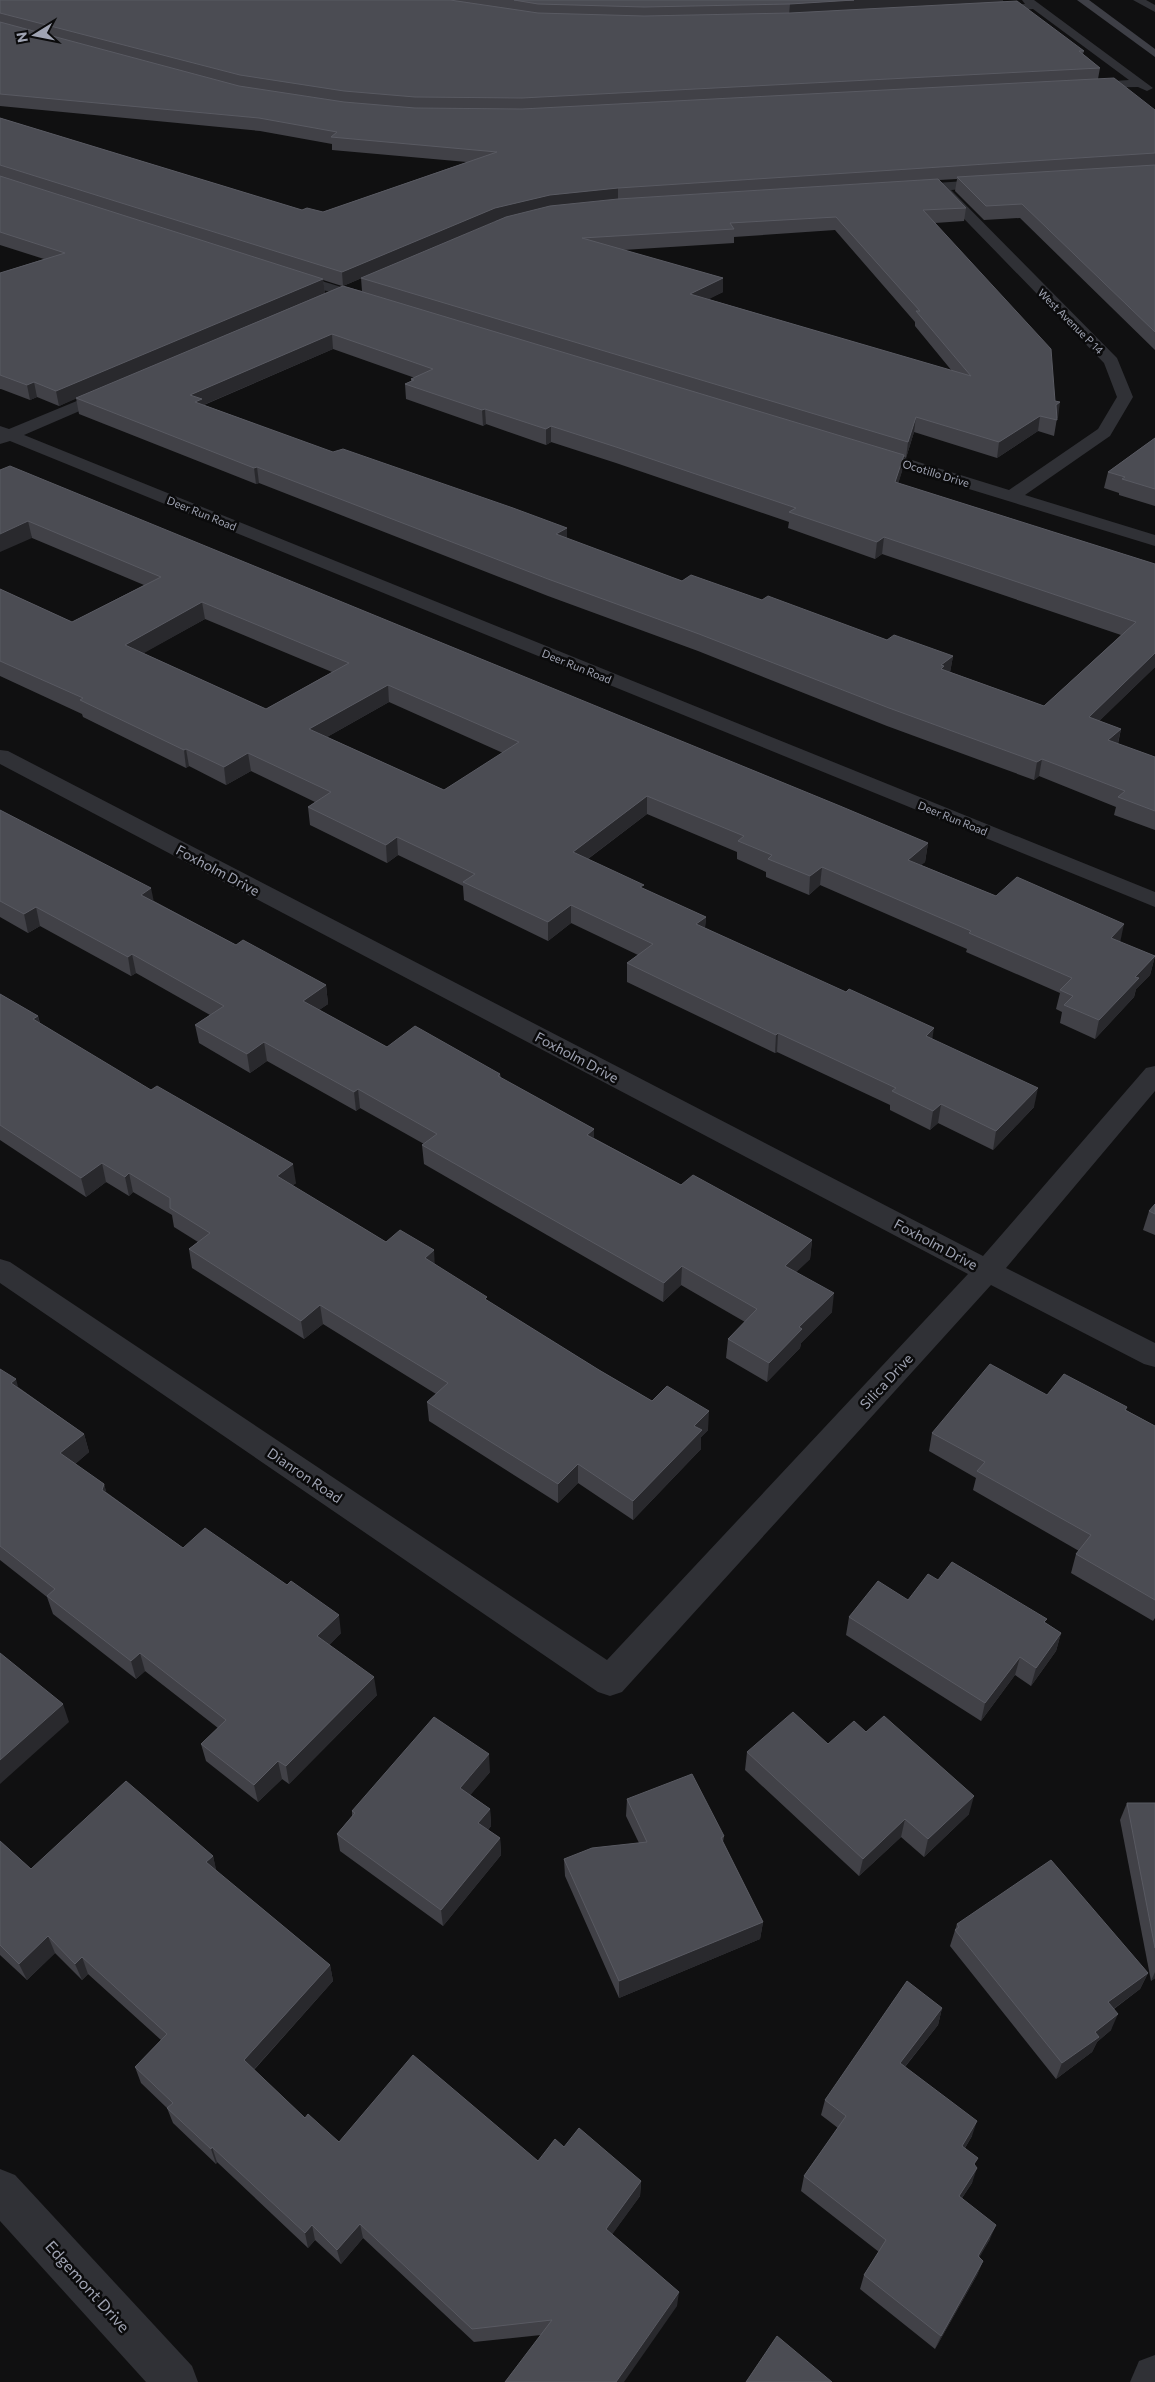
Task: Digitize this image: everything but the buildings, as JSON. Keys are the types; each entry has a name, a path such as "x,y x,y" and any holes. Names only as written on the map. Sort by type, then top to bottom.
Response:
{"main road":[{"path":"1082,0 1153,51"}],"street":[{"path":"1138,0 1155,10"},
{"path":"976,9 1031,3 1155,94"},
{"path":"1072,87 1141,83"},
{"path":"891,190 1008,182"},
{"name":"West Avenue P 14","path":"940,186 1112,361 1125,397 1104,432 1012,496"},
{"path":"278,272 382,304"},
{"path":"325,300 361,285"},
{"path":"3,435 127,385"},
{"name":"Deer Run Road","path":"3,435 1155,900"},
{"name":"Ocotillo Drive","path":"850,446 1155,541"},
{"name":"Foxholm Drive","path":"0,756 987,1271 1155,1356"},
{"name":"Silica Drive","path":"610,1681 987,1271 1155,1074"},
{"name":"Dianron Road","path":"0,1269 610,1681"},
{"name":"Edgemont Drive","path":"4,2202 176,2382"},
{"path":"1152,2382 1155,2377"}]}
